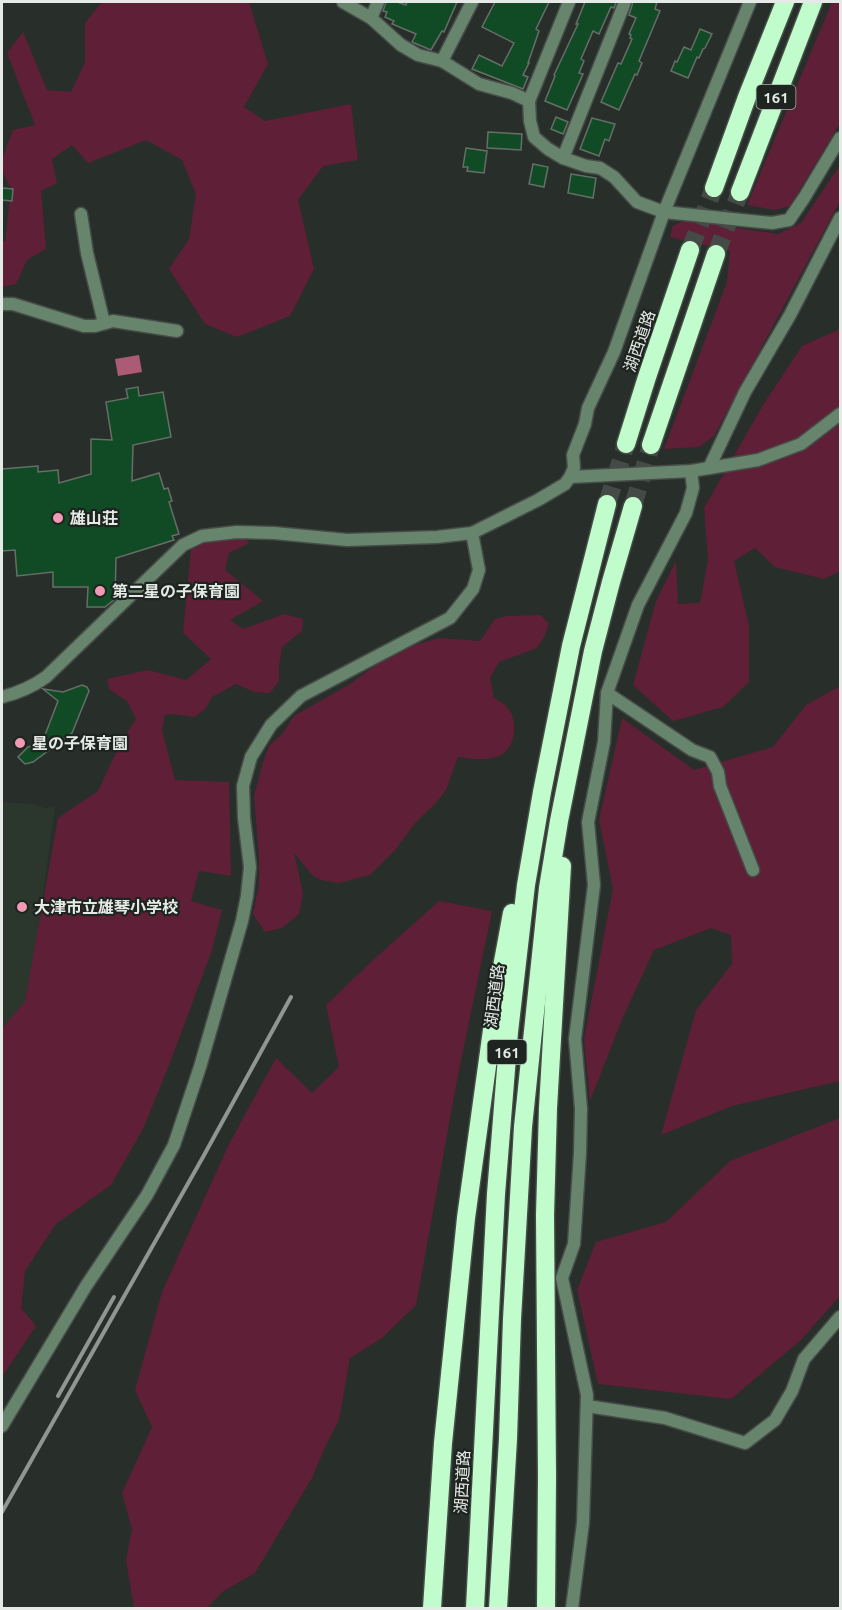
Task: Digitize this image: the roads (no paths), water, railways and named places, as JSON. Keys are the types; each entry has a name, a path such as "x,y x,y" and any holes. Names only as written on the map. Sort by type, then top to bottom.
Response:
{"highway":[{"name":"161","path":"714,188 784,2"},
{"name":"161","path":"740,192 813,2"},
{"name":"湖西道路","path":"626,444 690,250"},
{"path":"651,446 716,254"},
{"name":"湖西道路","path":"475,1608 496,1194 506,1066 526,885 571,646 607,504"},
{"name":"161","path":"498,1608 522,1127 548,888 593,651 633,506"},
{"path":"546,1608 545,1215 548,1108 564,838 573,750"},
{"path":"432,1608 443,1443 467,1206 497,994 526,851 542,792"}],"street":[{"path":"343,2 371,18 401,45 418,55 442,61 479,84 512,93 529,101"},
{"path":"371,18 378,2"},
{"path":"442,61 472,2"},
{"path":"569,2 529,101 530,121 534,136 548,149 563,158 600,168 614,177 637,202 664,212 772,224 789,220 840,138"},
{"path":"563,158 625,2"},
{"path":"2,697 14,694 46,677 183,545 202,537 237,532 274,532 347,540 374,540 437,537 472,532 565,484 574,468 573,455 585,424 588,408 614,352 664,212 750,2"},
{"path":"81,214 87,253 104,323"},
{"path":"709,468 745,392 790,315 840,218"},
{"path":"2,304 13,304 84,326 95,326 113,321 177,331"},
{"path":"570,477 691,471 759,460 801,444 840,414"},
{"path":"572,1608 583,1523 587,1395 562,1278 574,1244 582,1109 575,1039 594,885 588,822 604,742 607,693 638,605 686,513 693,488 691,471"},
{"path":"2,1426 86,1286 147,1195 174,1145 190,1101 242,921 247,896 250,867 243,786 251,757 271,725 301,696 450,618 473,590 479,570 472,532"},
{"path":"607,693 692,750 710,757 718,772 720,786 753,870"},
{"path":"586,1406 664,1418 745,1443 775,1420 792,1390 804,1359 840,1317"}],"tunnel":[{"path":"690,250 714,188"},
{"path":"716,254 740,192"},
{"path":"607,504 626,444"},
{"path":"633,506 651,445"}],"railway":[{"path":"2,1512 291,997"},
{"path":"58,1396 114,1297"}],"place":[{"name":"雄山荘","path":"58,518"},
{"name":"第二星の子保育園","path":"100,591"},
{"name":"星の子保育園","path":"20,743"},
{"name":"大津市立雄琴小学校","path":"22,907"}]}
